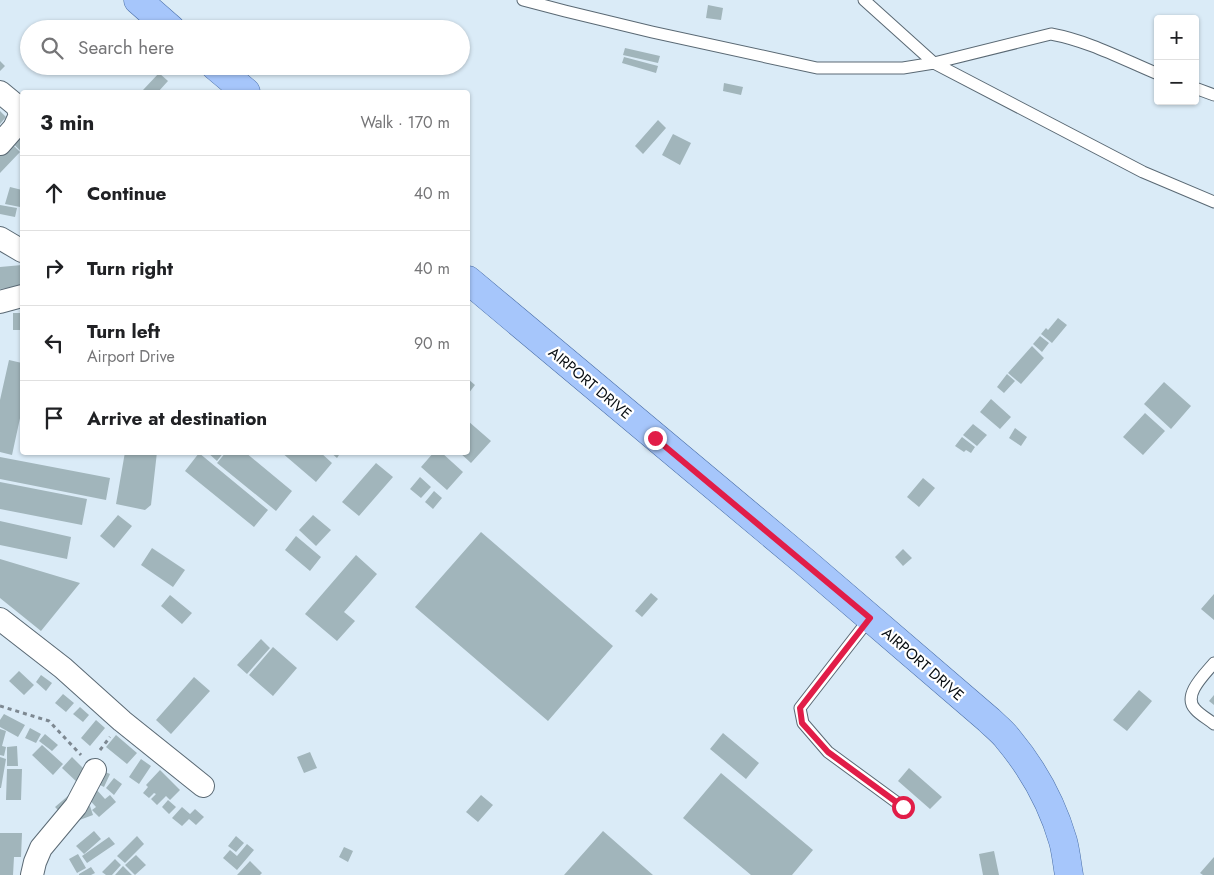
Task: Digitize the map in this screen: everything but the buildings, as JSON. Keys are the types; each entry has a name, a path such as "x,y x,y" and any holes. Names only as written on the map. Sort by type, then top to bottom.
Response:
{"main road":[{"path":"138,0 161,20"},
{"path":"226,75 244,90"},
{"name":"AIRPORT DRIVE","path":"470,282 812,568 989,720 1007,738 1044,791 1063,842 1069,875"}],"street":[{"path":"0,92 17,106 20,115 14,128 0,144"},
{"path":"0,238 20,250"},
{"path":"0,302 20,297"},
{"path":"0,619 63,668 122,721 203,786"},
{"path":"32,875 41,848 76,806 95,770"}],"lane":[{"path":"524,0 643,30 817,68 903,68 934,63 1051,34 1078,40 1154,72"},
{"path":"864,0 934,63 1143,172 1214,202"},
{"path":"1199,89 1214,95"},
{"path":"870,618 800,708 802,723 828,752 903,807"},
{"path":"1214,663 1193,688 1191,698 1194,708 1214,724"}],"path":[{"path":"0,706 50,721 95,770"},
{"path":"95,770 100,750 122,721"}],"route":[{"path":"655,438 870,618 800,708 802,723 828,752 903,807"}]}
